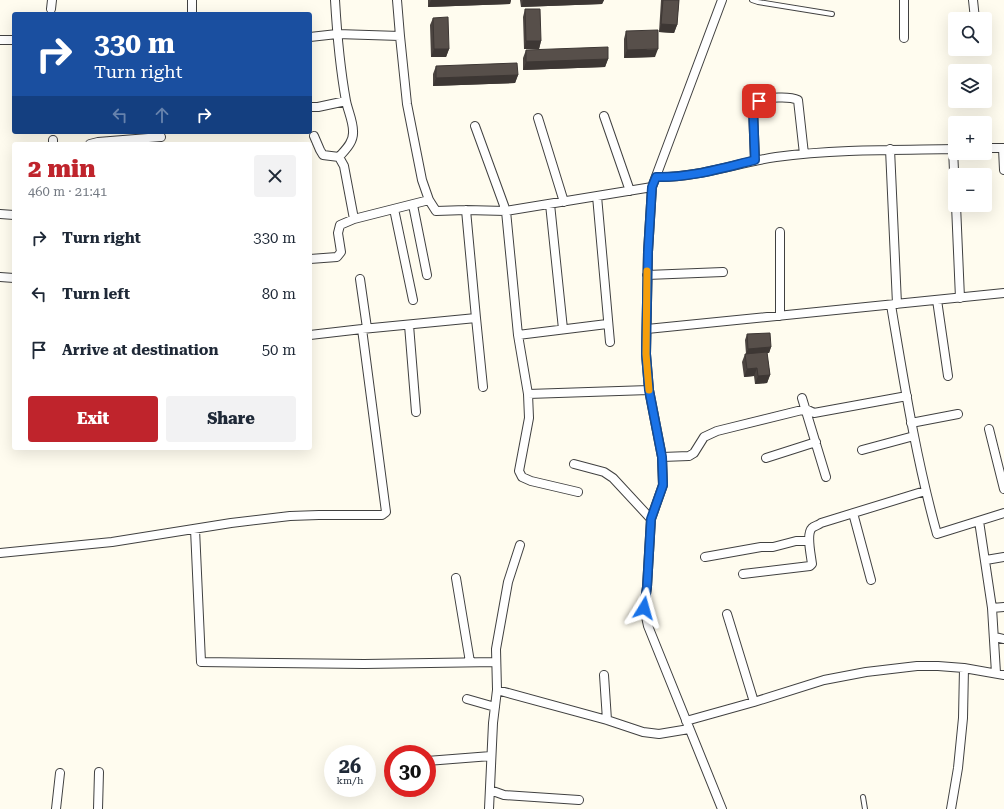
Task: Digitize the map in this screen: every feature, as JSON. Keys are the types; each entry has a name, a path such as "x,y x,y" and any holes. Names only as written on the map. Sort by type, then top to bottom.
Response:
{"street":[{"path":"52,0 52,9"},
{"path":"192,0 192,12"},
{"path":"335,0 337,34 346,101 353,131 352,139 347,148 338,157"},
{"path":"397,0 407,104 422,180 429,200 436,211 506,211 652,187"},
{"path":"722,0 652,187 647,275 646,354 649,390 662,457 663,485 651,519 647,587 644,608 648,626 722,809"},
{"path":"904,0 904,38"},
{"path":"973,0 974,12"},
{"path":"312,37 337,34 400,36"},
{"path":"0,40 12,40"},
{"path":"755,160 753,108 755,104 759,101 787,97 793,97 798,100 804,154"},
{"path":"312,107 346,101"},
{"path":"604,116 630,191"},
{"path":"538,118 564,202"},
{"path":"475,126 506,211 518,335 528,394 529,418 519,471 522,477 531,481 578,492"},
{"path":"314,136 323,155 338,157 344,166 354,219"},
{"path":"98,142 161,138"},
{"path":"992,148 1004,148 1004,170"},
{"path":"656,177 692,175 755,160 804,154 890,149 948,149"},
{"path":"890,149 894,305 911,423 925,491 937,534 1004,513"},
{"path":"597,196 607,324 610,342"},
{"path":"312,259 337,257 340,255 341,252 338,233 340,225 354,219 429,200"},
{"path":"550,204 563,329"},
{"path":"413,205 427,275"},
{"path":"394,209 413,300"},
{"path":"466,210 483,387"},
{"path":"956,212 960,298"},
{"path":"0,214 12,215"},
{"path":"780,232 780,316"},
{"path":"647,275 723,272"},
{"path":"0,278 12,278"},
{"path":"0,553 112,542 290,516 384,514 386,512 364,328 360,279"},
{"path":"647,329 1004,293"},
{"path":"937,300 948,376"},
{"path":"312,335 364,328 476,318"},
{"path":"409,324 416,412"},
{"path":"518,335 607,324"},
{"path":"528,394 649,390"},
{"path":"662,457 689,456 694,453 704,437 717,431 806,410 814,413 906,396"},
{"path":"802,398 826,477"},
{"path":"911,423 958,414"},
{"path":"989,429 1004,489"},
{"path":"862,450 914,436"},
{"path":"766,458 816,442"},
{"path":"574,464 604,472 613,478 651,519"},
{"path":"742,574 810,566 812,564 812,558 809,541 812,528 853,513 925,491"},
{"path":"853,513 871,580"},
{"path":"497,690 607,720 643,732 659,734 824,680 847,675 916,666 964,668 1000,674 986,560 979,521"},
{"path":"195,529 201,662 364,664 496,662"},
{"path":"705,557 761,547 773,547 796,541 809,541"},
{"path":"489,809 491,756 497,690 496,649 508,582 520,545"},
{"path":"986,560 1004,557"},
{"path":"456,578 470,662"},
{"path":"992,608 1004,607"},
{"path":"727,614 754,702"},
{"path":"995,637 1004,639"},
{"path":"951,809 958,768 963,718 964,668"},
{"path":"604,675 607,720"},
{"path":"467,699 495,707"},
{"path":"436,760 491,756"},
{"path":"98,809 99,772"},
{"path":"56,809 60,773"},
{"path":"490,790 504,795 579,800"}],"lane":[{"path":"752,0 832,14"},
{"path":"863,797 865,809"}],"building":[{"path":"663,0 679,0 677,25 661,24"},
{"path":"525,9 540,9 541,41 526,41"},
{"path":"448,17 449,49 434,49 433,18"},
{"path":"658,30 658,49 627,50 626,31"},
{"path":"608,47 608,59 526,62 526,50"},
{"path":"517,63 518,75 436,78 436,66"},
{"path":"770,333 771,347 748,349 747,334"},
{"path":"767,352 770,375 758,376 757,368 747,369 745,354"}],"slow traffic":[{"path":"647,271 646,354 649,390"}],"route":[{"path":"644,608 647,587 651,519 663,485 662,457 649,390 646,354 648,252 652,187 656,177 692,175 755,160 753,108 759,101"}]}
